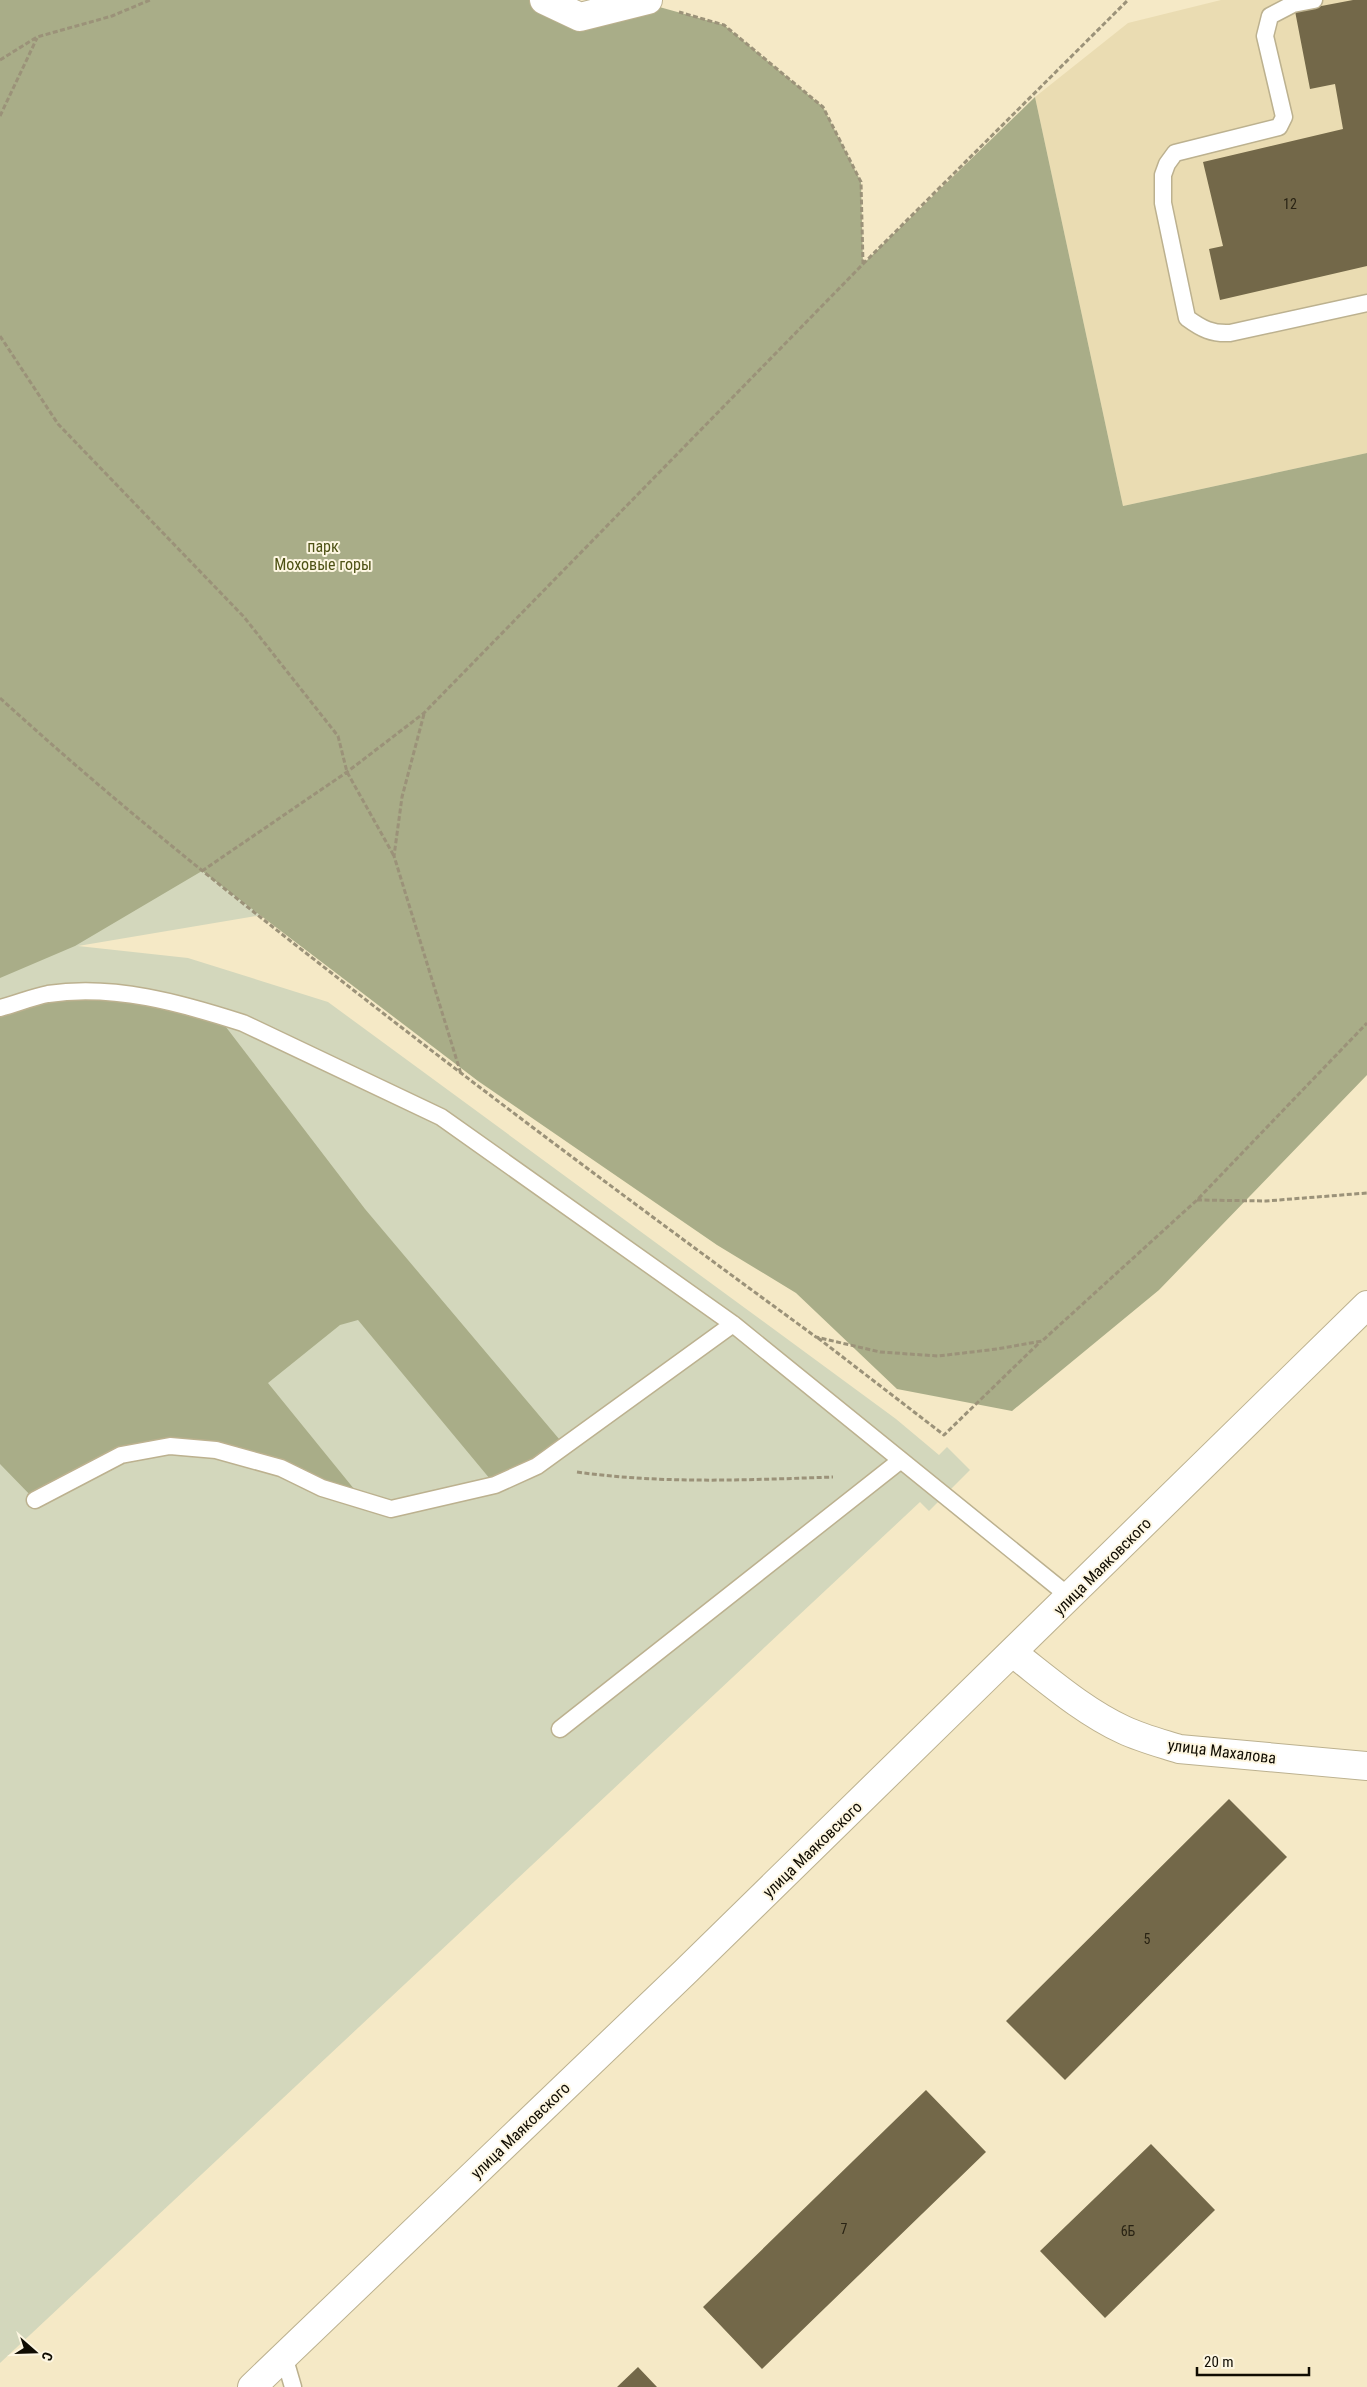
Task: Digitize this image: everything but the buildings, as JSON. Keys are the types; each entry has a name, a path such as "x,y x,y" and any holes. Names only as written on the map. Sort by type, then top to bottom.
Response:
{"main road":[{"path":"544,0 580,17 646,1"},
{"name":"улица Маяковского","path":"252,2387 685,1972 1367,1305"},
{"name":"улица Махалова","path":"1013,1653 1079,1703 1123,1730 1152,1741 1188,1750 1367,1766"}],"lane":[{"path":"1314,0 1293,4 1270,16 1265,36 1284,117 1279,127 1175,153 1167,164 1163,175 1163,203 1187,318 1203,330 1218,334 1367,303"},
{"path":"0,1008 47,994 93,991 147,997 243,1023 441,1117 733,1324 1070,1597"},
{"path":"35,1500 121,1455 170,1446 216,1450 281,1468 322,1488 391,1509 495,1485 537,1466 733,1324"},
{"path":"560,1729 879,1475 901,1460"},
{"path":"284,2356 293,2387"}],"path":[{"path":"0,60 37,37 112,16 150,0"},
{"path":"202,870 347,772 424,713 863,264 1128,0"},
{"path":"646,1 724,25 823,107 861,182 863,264"},
{"path":"0,116 37,37"},
{"path":"1,338 58,424 244,617 338,736 347,772 394,856 461,1075"},
{"path":"0,698 64,756 202,870 461,1075 816,1337 944,1435 1042,1341 1197,1200 1367,1023"},
{"path":"394,856 402,797 424,713"},
{"path":"1197,1200 1266,1201 1367,1193"},
{"path":"816,1337 880,1352 938,1356 1042,1341"},
{"path":"537,1466 616,1477 766,1479 879,1475"}],"shaded area":[{"path":"1221,0 1367,0 1367,453 1123,506 1035,97 1128,23"}],"green space":[{"path":"0,0 494,876 78,946 188,958 328,1002 896,1419 939,1455 947,1447 970,1470 929,1511 920,1502 0,2363"},
{"name":"парк Моховые горы","path":"0,0 544,0 580,17 645,3 724,25 823,107 861,182 863,264 1035,97 1123,506 1367,453 1367,1075 1159,1290 1012,1411 897,1389 796,1293 717,1245 478,1081 202,871 75,946 0,978"},
{"path":"93,991 216,1014 365,1209 565,1446 495,1485 358,1320 340,1325 268,1383 363,1500 216,1450 121,1455 35,1500 0,1464 0,1013"}]}
